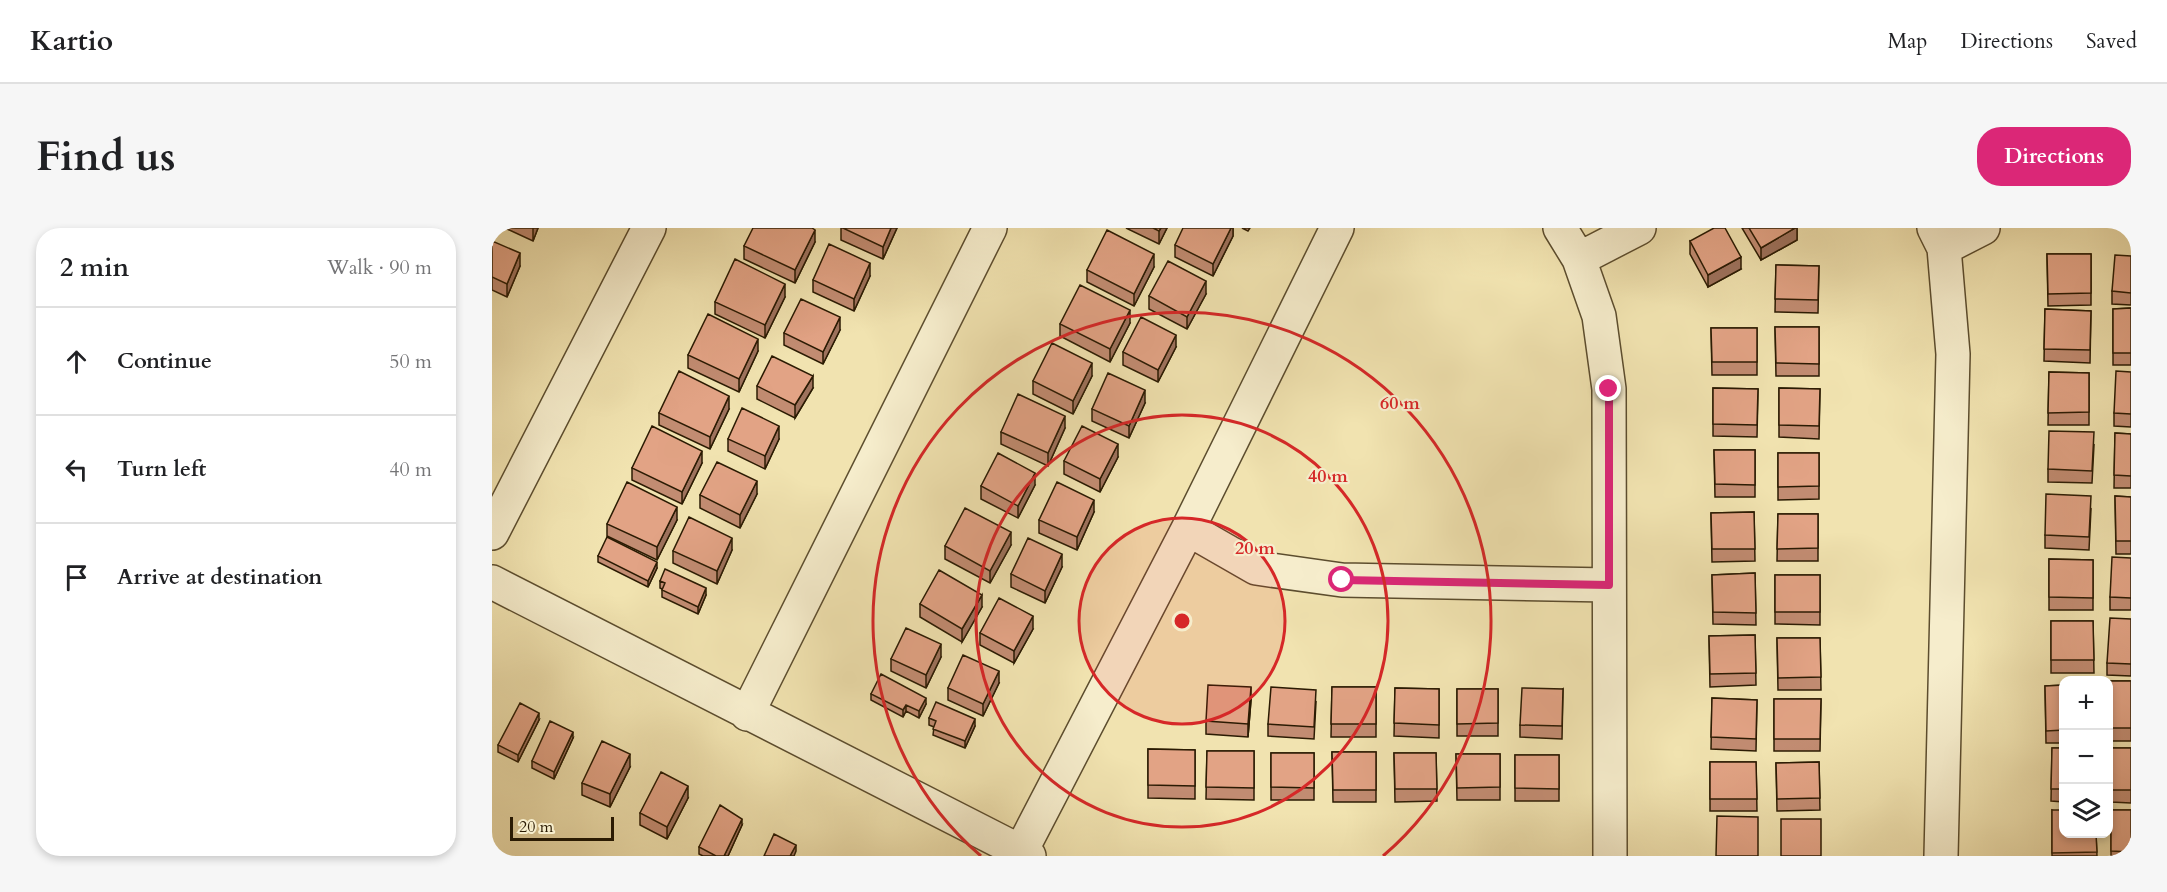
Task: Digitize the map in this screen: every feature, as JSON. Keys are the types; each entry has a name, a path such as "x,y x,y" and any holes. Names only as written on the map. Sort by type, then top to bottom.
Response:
{"street":[{"path":"492,533 649,228"},
{"path":"747,714 990,228"},
{"path":"492,582 1025,854 1336,228"},
{"path":"1560,228 1579,259 1599,316 1609,389 1610,856"},
{"path":"1579,259 1639,228"},
{"path":"1941,856 1953,354 1939,238 1983,228"},
{"path":"1188,529 1256,568 1342,580 1609,585"}],"building":[{"path":"753,228 812,228 815,230 795,270 744,246"},
{"path":"843,228 891,228 883,247"},
{"path":"1183,228 1231,228 1213,264 1175,245"},
{"path":"1714,228 1725,228 1741,257 1708,275 1690,241"},
{"path":"1749,228 1795,228 1761,248"},
{"path":"1107,230 1154,254 1134,294 1087,270"},
{"path":"492,241 520,253 507,284 492,277"},
{"path":"829,244 870,263 854,299 813,280"},
{"path":"2047,254 2091,254 2091,293 2048,294"},
{"path":"2115,255 2131,256 2131,293 2112,291"},
{"path":"735,259 785,284 765,325 715,302"},
{"path":"1168,261 1206,281 1187,317 1149,296"},
{"path":"1776,265 1819,266 1818,300 1775,299"},
{"path":"1080,285 1130,310 1110,349 1060,324"},
{"path":"801,299 840,317 823,352 784,333"},
{"path":"2131,308 2131,353 2113,353 2113,309"},
{"path":"2045,309 2091,311 2090,350 2044,349"},
{"path":"708,314 758,339 739,379 688,355"},
{"path":"1141,317 1176,335 1158,370 1123,352"},
{"path":"1775,327 1819,327 1819,364 1776,363"},
{"path":"1711,328 1757,328 1757,362 1712,362"},
{"path":"1052,343 1092,363 1073,401 1033,381"},
{"path":"772,356 813,376 795,405 757,386"},
{"path":"679,371 729,396 710,437 659,413"},
{"path":"2116,371 2131,372 2131,414 2114,413"},
{"path":"2049,372 2089,373 2089,412 2048,413"},
{"path":"1108,373 1145,390 1129,426 1092,409"},
{"path":"1713,388 1758,389 1757,425 1713,424"},
{"path":"1779,388 1820,389 1819,426 1779,425"},
{"path":"1018,394 1065,416 1048,453 1001,432"},
{"path":"742,408 779,426 765,456 728,439"},
{"path":"652,426 702,451 682,492 632,468"},
{"path":"1082,426 1118,444 1100,479 1064,461"},
{"path":"2049,431 2094,432 2092,471 2048,469"},
{"path":"2115,433 2131,434 2131,476 2114,475"},
{"path":"1714,450 1755,450 1755,485 1715,484"},
{"path":"998,453 1035,473 1018,506 981,486"},
{"path":"1778,453 1819,453 1819,486 1778,487"},
{"path":"717,462 757,481 740,515 700,495"},
{"path":"627,482 677,507 657,547 607,524"},
{"path":"1057,482 1094,500 1077,537 1039,520"},
{"path":"2046,494 2091,496 2089,537 2045,535"},
{"path":"2115,496 2131,497 2131,541 2116,541"},
{"path":"965,508 1011,532 990,571 945,546"},
{"path":"1754,512 1755,549 1712,549 1711,513"},
{"path":"1778,514 1818,514 1818,548 1777,549"},
{"path":"689,517 732,538 717,571 673,551"},
{"path":"607,537 657,562 648,581 598,556"},
{"path":"1028,538 1062,554 1045,591 1011,574"},
{"path":"2112,557 2131,558 2131,598 2110,597"},
{"path":"2049,559 2093,560 2093,598 2049,597"},
{"path":"665,569 706,588 698,607 662,590 665,583 660,581"},
{"path":"939,570 982,595 962,629 920,604"},
{"path":"1755,573 1756,613 1713,612 1712,575"},
{"path":"1775,575 1820,575 1820,612 1775,612"},
{"path":"999,598 1033,616 1014,651 980,633"},
{"path":"2110,618 2131,619 2131,664 2107,663"},
{"path":"2051,621 2093,621 2094,660 2051,660"},
{"path":"906,628 941,644 926,675 891,659"},
{"path":"1755,635 1756,673 1710,674 1709,636"},
{"path":"1777,638 1820,638 1821,677 1778,678"},
{"path":"963,655 999,671 983,704 948,688"},
{"path":"881,674 926,698 919,711 906,705 903,710 871,694"},
{"path":"2113,681 2131,681 2131,728 2113,728"},
{"path":"1208,685 1251,687 1248,724 1206,721"},
{"path":"2059,685 2059,730 2046,731 2045,686"},
{"path":"1271,687 1316,690 1314,727 1268,724"},
{"path":"1332,687 1376,687 1376,724 1331,724"},
{"path":"1395,688 1439,689 1439,725 1394,723"},
{"path":"1522,688 1563,689 1562,726 1520,725"},
{"path":"1457,689 1498,689 1498,723 1457,724"},
{"path":"1712,698 1757,700 1756,739 1711,737"},
{"path":"1774,699 1821,699 1820,739 1774,739"},
{"path":"936,702 975,719 965,741 933,729 936,721 929,718"},
{"path":"520,703 539,713 518,755 498,745"},
{"path":"550,721 573,732 554,772 532,761"},
{"path":"602,741 630,754 610,794 582,783"},
{"path":"2052,748 2059,748 2059,789 2051,789"},
{"path":"2113,748 2131,748 2131,790 2113,790"},
{"path":"1148,749 1195,750 1195,786 1148,785"},
{"path":"1207,751 1254,751 1254,788 1206,787"},
{"path":"1332,752 1376,752 1376,790 1333,790"},
{"path":"1271,753 1314,753 1314,788 1271,787"},
{"path":"1394,753 1436,753 1437,789 1395,789"},
{"path":"1456,754 1500,754 1500,787 1457,788"},
{"path":"1515,755 1559,755 1559,789 1515,788"},
{"path":"1710,762 1756,762 1757,799 1710,799"},
{"path":"1819,762 1820,798 1777,799 1776,763"},
{"path":"661,772 688,786 667,827 640,813"},
{"path":"720,805 742,819 724,856 716,856 699,847"},
{"path":"2052,810 2059,810 2059,838 2096,838 2097,852 2052,853"},
{"path":"2113,810 2131,810 2131,852 2111,851"},
{"path":"1717,816 1758,817 1758,856 1716,856"},
{"path":"1781,819 1821,819 1821,856 1781,856"},
{"path":"774,834 796,845 790,856 764,856"}],"route":[{"path":"1342,580 1609,585 1609,389"}]}
